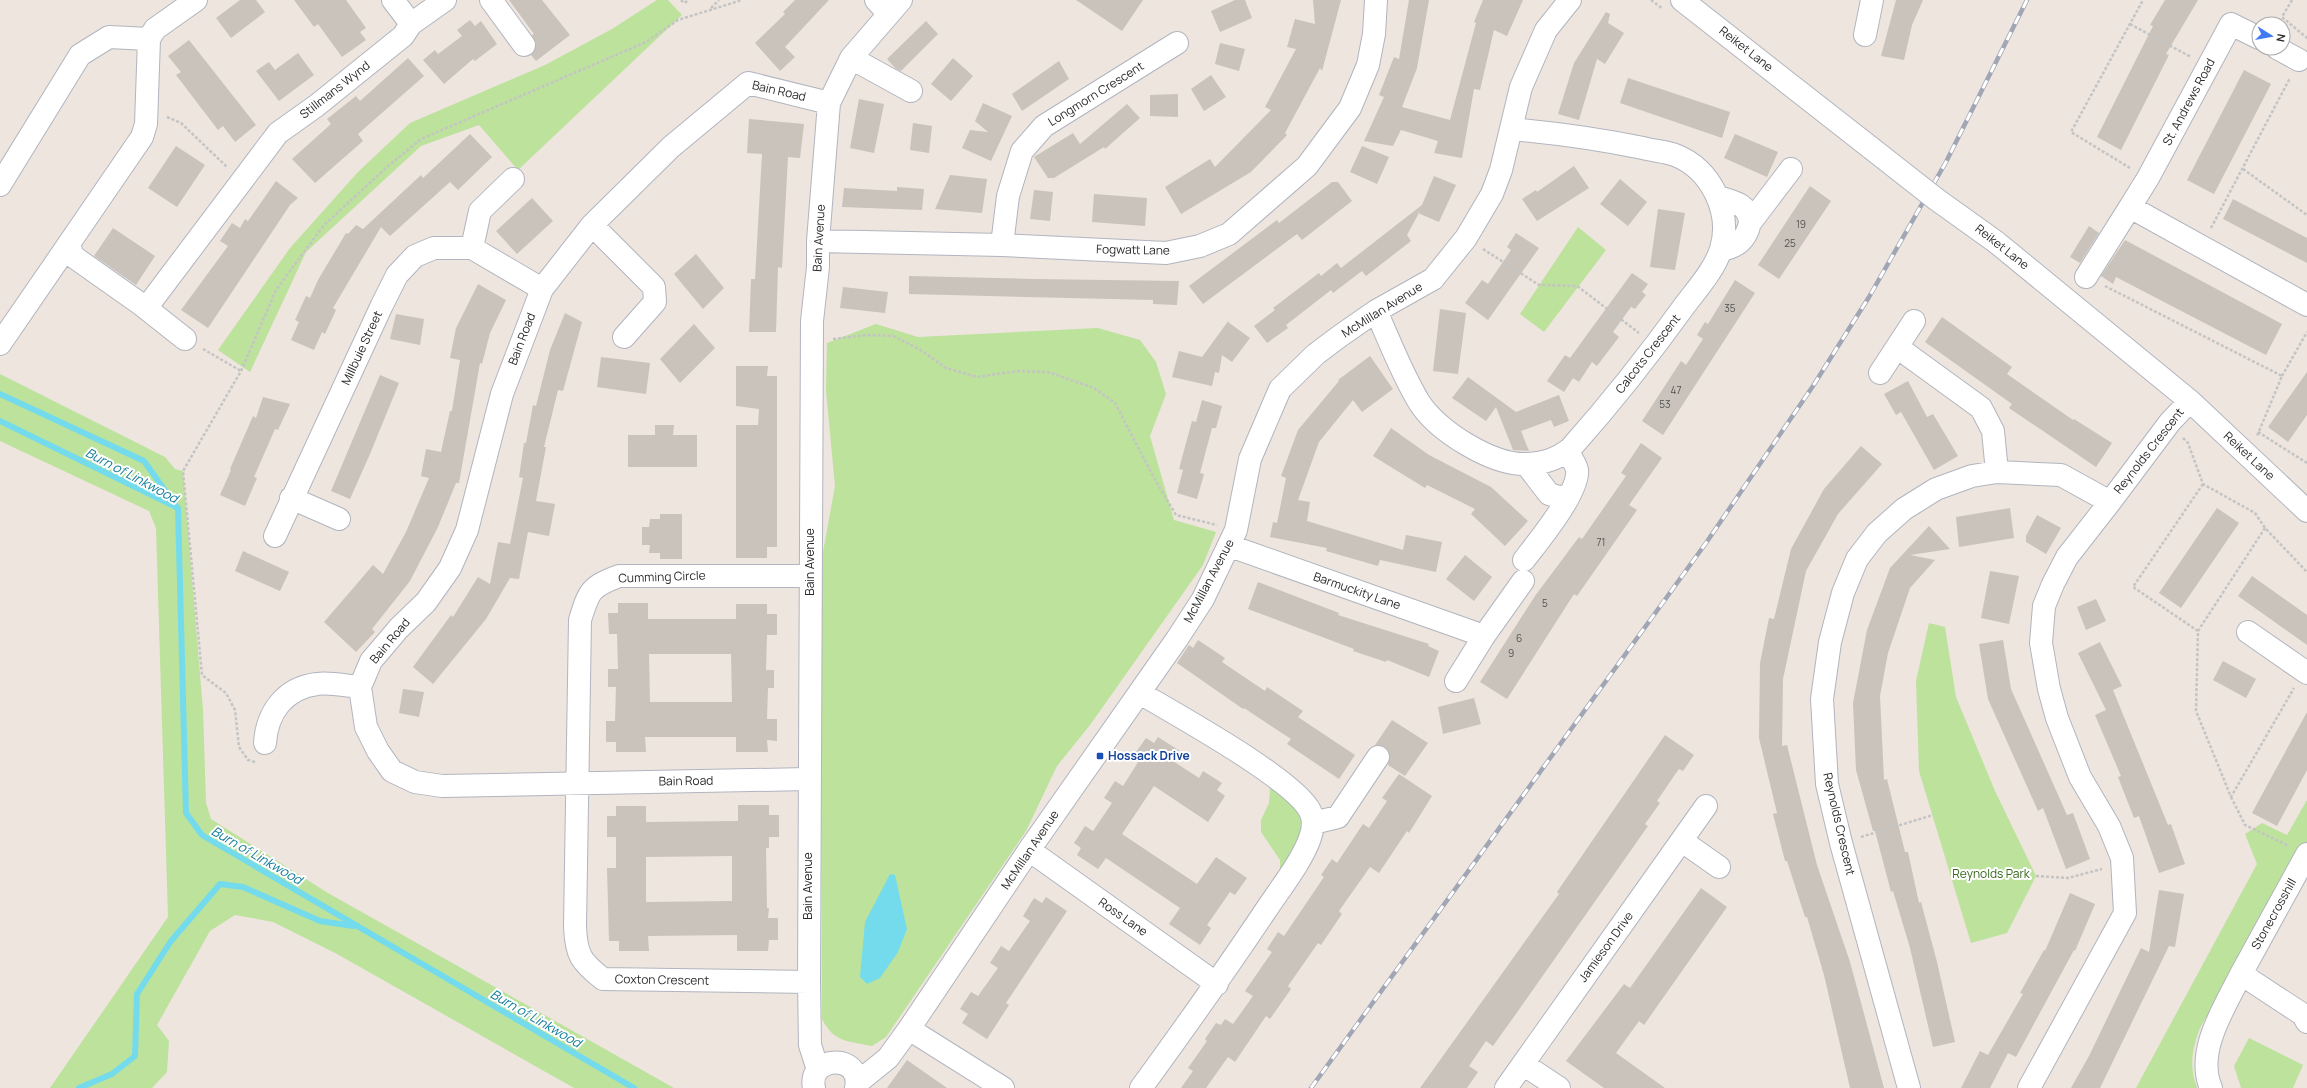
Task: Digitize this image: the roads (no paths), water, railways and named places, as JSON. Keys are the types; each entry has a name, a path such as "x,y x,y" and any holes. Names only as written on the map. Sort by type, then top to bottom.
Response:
{"street":[{"path":"0,344 142,137 146,109 149,39 155,29 196,0"},
{"path":"393,0 411,24"},
{"name":"Stillmans Wynd","path":"142,305 150,303 278,133 316,106 403,36 411,24 445,0"},
{"path":"491,0 524,45"},
{"name":"Fogwatt Lane","path":"818,240 1002,245 1166,253 1200,246 1229,234 1307,166 1350,108 1368,65 1374,34 1376,0"},
{"name":"McMillan Avenue","path":"856,1085 888,1058 909,1029 1029,850 1140,692 1203,599 1233,538 1250,459 1280,389 1316,354 1376,311 1433,279 1466,238 1492,194 1511,129 1521,87 1546,30 1570,0"},
{"name":"Reiket Lane","path":"1682,0 1936,199 1996,242 2190,401 2248,456 2305,504"},
{"path":"1865,35 1872,0"},
{"name":"Bain Avenue","path":"816,1079 810,1045 809,982 808,779 811,340 818,267 818,240 829,103 851,58 889,5"},
{"name":"St. Andrews Road","path":"2086,277 2148,178 2231,24 2251,34"},
{"path":"0,185 80,55 109,37 149,39"},
{"name":"Longmorn Crescent","path":"1002,245 1008,196 1022,152 1044,126 1177,43"},
{"path":"2291,56 2299,60"},
{"path":"851,58 911,91"},
{"name":"Bain Road","path":"808,779 578,782 442,786 415,782 392,771 378,751 366,728 360,687 371,661 400,628 426,602 450,568 467,530 502,394 542,289 592,225 671,147 748,83 829,103"},
{"name":"Calcots Crescent","path":"1376,311 1398,361 1420,404 1440,426 1478,450 1505,461 1526,464 1551,461 1568,451 1593,424 1656,345 1702,282 1721,250 1722,215 1718,197 1707,178 1696,167 1675,154 1596,138 1511,129"},
{"path":"1750,223 1791,170"},
{"path":"513,179 480,211 472,248 542,289"},
{"path":"1718,197 1741,204 1750,215 1749,231 1740,243 1721,250"},
{"path":"2130,207 2201,248 2307,305"},
{"path":"592,225 654,287 655,302 624,336"},
{"path":"68,245 74,257 142,305 185,339"},
{"name":"Millbuie Street","path":"275,536 291,498 397,275 415,256 434,248 472,248"},
{"path":"1880,373 1914,321"},
{"path":"1897,347 1981,408 1994,432 1997,472"},
{"name":"Reynolds Crescent","path":"2029,1088 2125,913 2123,861 2109,826 2080,777 2057,718 2049,689 2041,643 2044,606 2053,584 2067,557 2170,422 2190,401"},
{"path":"1456,681 1561,511 1576,478 1577,470 1568,451"},
{"path":"1526,464 1549,494 1562,498 1569,494"},
{"name":"Reynolds Crescent","path":"1909,1088 1841,843 1827,784 1822,699 1830,642 1843,593 1857,559 1877,534 1899,514 1936,489 1972,476 1997,472 2060,475 2110,502"},
{"path":"291,498 339,519"},
{"name":"Barmuckity Lane","path":"1233,538 1484,636"},
{"name":"Cumming Circle","path":"578,782 580,620 588,594 601,582 619,576 810,576"},
{"path":"2248,632 2306,672"},
{"path":"265,743 266,728 274,710 295,689 318,683 360,687"},
{"path":"1140,692 1283,783 1311,812 1313,823 1310,838 1304,851 1280,889 1217,984 1141,1088"},
{"path":"1313,823 1338,816 1378,757"},
{"name":"Coxton Crescent","path":"578,782 576,946 586,966 603,979 809,982"},
{"name":"Jamieson Drive","path":"1506,1088 1706,806"},
{"path":"1682,841 1719,867"},
{"name":"Ross Lane","path":"1029,850 1217,984"},
{"name":"Stonecrosshill","path":"2211,1088 2205,1075 2209,1043 2241,974 2307,854"},
{"path":"2241,974 2302,1014 2307,1022"},
{"path":"909,1029 1003,1088"},
{"path":"816,1079 829,1062 842,1062 852,1070 856,1085"},
{"path":"1522,1064 1559,1088"}],"water":[{"path":"890,874 895,875 907,929 898,952 880,978 867,984 860,977 865,922"}],"waterway":[{"path":"0,394 144,461 176,506"},
{"name":"Burn of Linkwood","path":"0,421 178,508 186,813 202,835 634,1088"},
{"path":"79,1088 112,1074 135,1056 137,994 171,941 220,884 243,887 320,921 353,926"}],"railway":[{"path":"1311,1088 1706,543 1813,386 1869,297 1946,162 2027,0"}],"place":[{"name":"Hossack Drive","path":"1100,756"}],"park label":[{"name":"Reynolds Park","path":"1991,874"}]}
